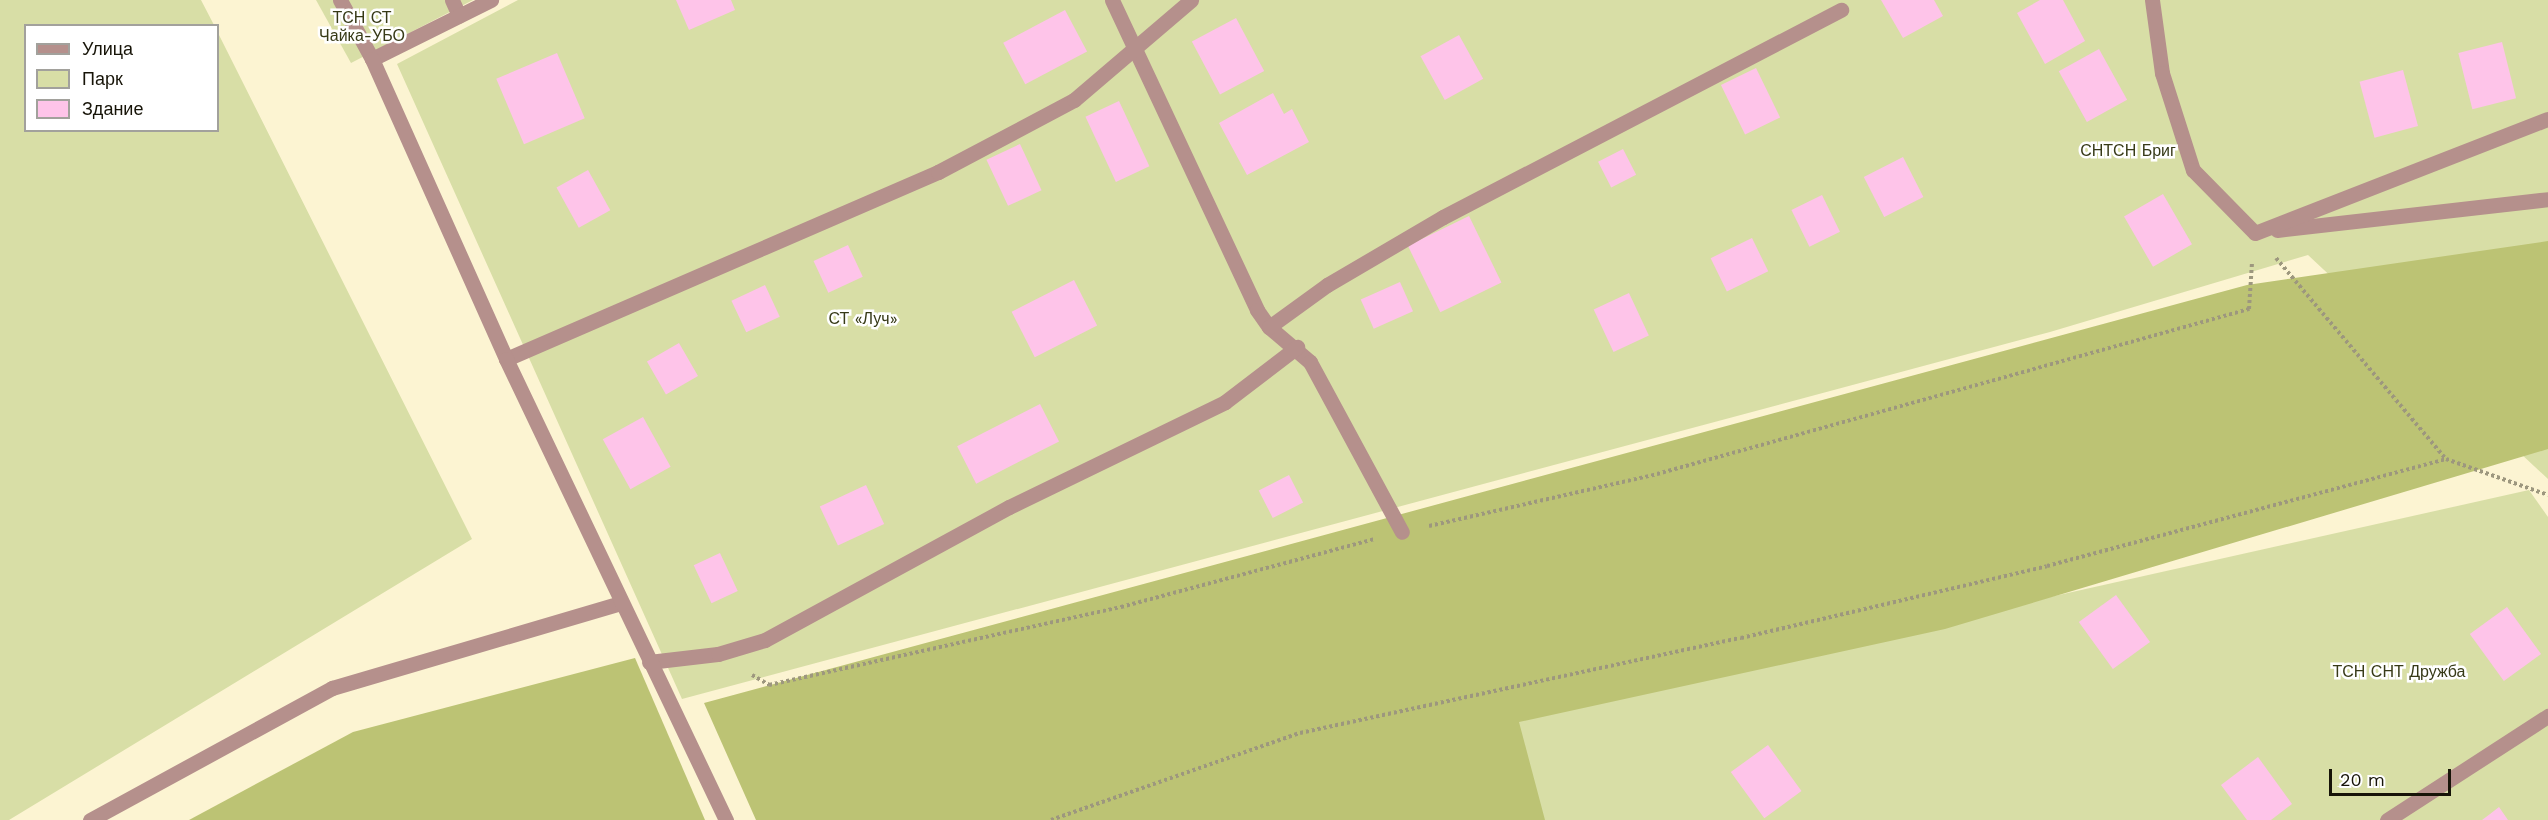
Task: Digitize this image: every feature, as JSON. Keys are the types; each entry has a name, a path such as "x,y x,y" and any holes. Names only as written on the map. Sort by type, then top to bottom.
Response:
{"street":[{"path":"340,0 372,59 506,359 620,603 726,820"},
{"path":"452,0 459,16"},
{"path":"372,59 491,0"},
{"path":"1112,0 1257,310 1269,327 1298,347 1310,362 1402,532"},
{"path":"506,359 938,172 1074,100 1191,0"},
{"path":"2152,0 2162,73 2193,170 2255,232"},
{"path":"1269,327 1327,285 1443,218 1841,10"},
{"path":"2255,232 2548,119"},
{"path":"2255,232 2548,199"},
{"path":"649,662 718,654 765,640 1009,507 1226,402 1298,347"},
{"path":"90,820 332,688 620,603"},
{"path":"2387,820 2548,716"}],"path":[{"path":"2255,232 2446,459 2548,495"},
{"path":"718,654 769,685 1120,607 1402,532 1657,474 2249,309 2255,232"},
{"path":"1051,820 1300,733 1741,638 2048,566 2446,459"}],"green space":[{"path":"0,0 201,0 213,24 24,24 24,132 219,132 219,35 472,539 9,820 0,820"},
{"name":"ТСН СТ Чайка-УБО","path":"316,0 473,0 351,63"},
{"name":"СТ «Луч»","path":"518,0 2548,0 2548,479 2308,255 2050,332 682,699 397,64"},
{"path":"2548,241 2548,449 1945,629 1519,722 1545,820 756,820 704,703 2247,285"},
{"name":"ТСН СНТ Дружба","path":"2529,490 2548,517 2548,820 1519,820 1490,722"},
{"path":"635,658 705,820 189,820 353,732"}],"building":[{"path":"676,0 731,0 735,10 689,30"},
{"path":"1881,0 1934,0 1943,16 1903,38"},
{"path":"2040,0 2063,0 2085,41 2045,64 2017,13"},
{"path":"1065,10 1087,51 1025,84 1003,43"},
{"path":"1236,18 1264,71 1220,94 1192,41"},
{"path":"1459,35 1483,79 1445,100 1421,56"},
{"path":"2502,42 2516,98 2472,109 2458,53"},
{"path":"2099,49 2127,100 2087,122 2059,71"},
{"path":"557,53 585,118 524,144 496,79"},
{"path":"1756,68 1780,117 1745,135 1721,85"},
{"path":"2403,70 2418,126 2375,138 2360,82"},
{"path":"1273,93 1284,114 1292,109 1309,142 1247,175 1219,123"},
{"path":"1119,101 1149,166 1116,182 1085,117"},
{"path":"1020,144 1042,190 1008,206 986,160"},
{"path":"1623,149 1636,175 1611,188 1598,162"},
{"path":"1903,157 1923,197 1884,217 1864,177"},
{"path":"588,170 610,210 579,228 557,187"},
{"path":"2163,194 2192,244 2153,267 2124,216"},
{"path":"1822,195 1840,232 1809,247 1791,210"},
{"path":"1469,216 1501,283 1440,312 1408,246"},
{"path":"1752,238 1768,271 1727,291 1711,258"},
{"path":"848,245 863,277 828,293 814,261"},
{"path":"1074,280 1097,325 1035,357 1012,312"},
{"path":"1400,282 1413,311 1374,329 1361,299"},
{"path":"765,285 780,317 746,332 731,301"},
{"path":"1629,293 1649,336 1614,352 1594,309"},
{"path":"679,343 698,376 666,394 647,362"},
{"path":"1040,404 1059,441 976,484 957,446"},
{"path":"643,417 671,467 630,489 603,439"},
{"path":"1289,475 1303,503 1273,518 1259,490"},
{"path":"866,485 884,524 838,546 820,507"},
{"path":"720,553 738,591 711,603 694,565"},
{"path":"2116,595 2150,642 2113,669 2079,622"},
{"path":"2507,607 2541,654 2504,681 2470,634"},
{"path":"1768,745 1802,791 1764,818 1731,772"},
{"path":"2258,757 2292,804 2271,820 2247,820 2221,785"},
{"path":"2499,807 2508,820 2482,820 2490,814"}],"park label":[{"name":"СНТСН Бриг","path":"2128,151"}]}
